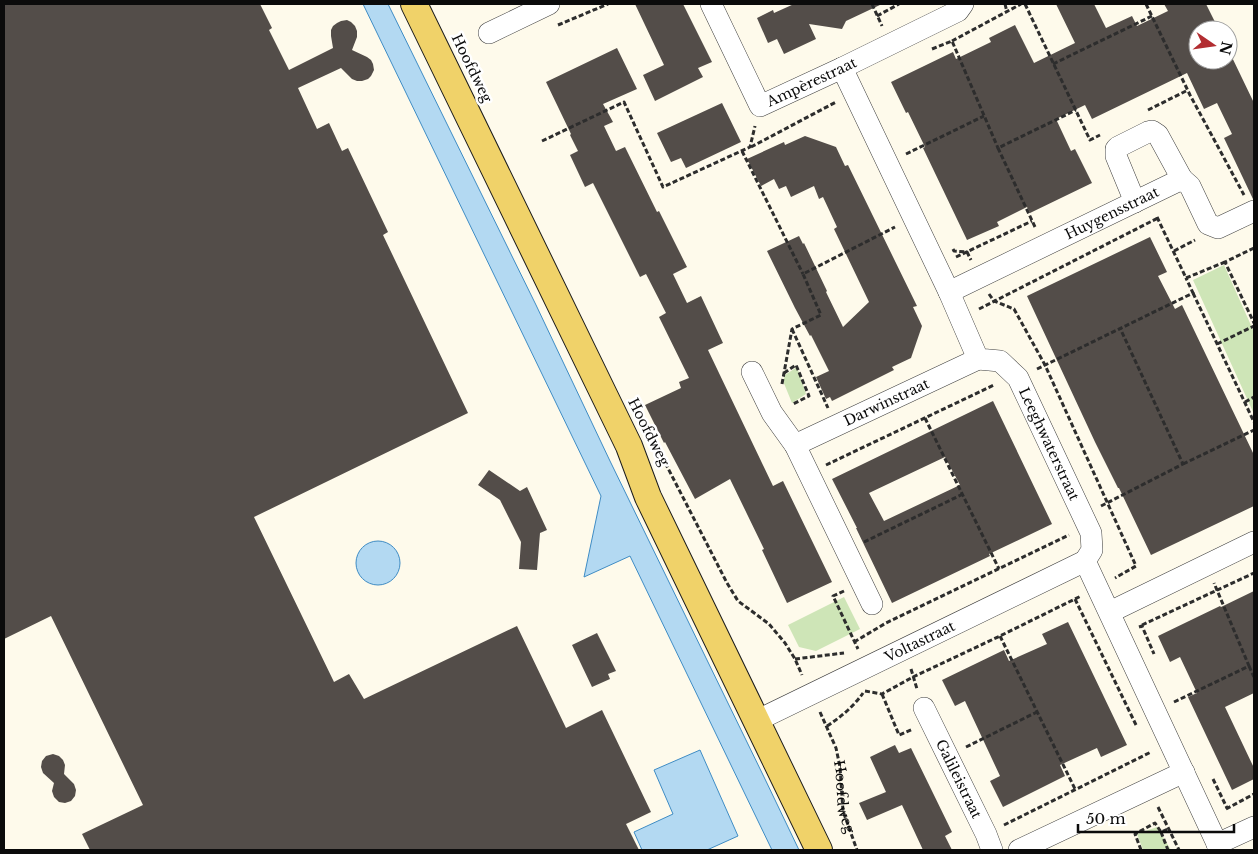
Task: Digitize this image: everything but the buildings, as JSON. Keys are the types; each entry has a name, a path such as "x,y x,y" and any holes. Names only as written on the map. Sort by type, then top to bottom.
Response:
{"main road":[{"name":"Hoofdweg","path":"414,4 629,446 648,497 764,717 825,822 836,850"},
{"name":"Hoofdweg","path":"764,717 819,850"}],"street":[{"path":"489,33 549,4"},
{"name":"Ampèrestraat","path":"711,4 760,106 958,11 963,4"},
{"path":"842,68 937,266 978,358"},
{"path":"1141,199 1115,153 1118,147 1152,131 1158,135 1182,179 1190,186 1208,224 1218,228 1254,212"},
{"name":"Huygensstraat","path":"949,292 1182,179"},
{"name":"Leeghwaterstraat","path":"978,358 1000,361 1017,376 1091,533 1092,550 1085,561"},
{"name":"Darwinstraat","path":"803,441 978,358"},
{"path":"752,372 772,412 803,441 809,473 872,604"},
{"path":"1110,612 1254,542"},
{"path":"1085,561 1218,847 1254,827"},
{"name":"Voltastraat","path":"764,717 1085,561"},
{"name":"Galileistraat","path":"927,715 989,842"},
{"path":"1019,850 1184,772"}],"path":[{"path":"877,16 900,4"},
{"path":"1005,4 1007,12"},
{"path":"1025,4 1090,140 1106,132"},
{"path":"1146,4 1190,95 1254,212"},
{"path":"1054,64 1152,16"},
{"path":"927,52 952,41 998,148 1044,246"},
{"path":"542,140 624,102 663,187 742,151 854,93"},
{"path":"750,147 760,106"},
{"path":"998,148 1076,110"},
{"path":"888,163 984,116"},
{"path":"742,151 803,274 821,315 792,329"},
{"path":"907,153 912,162"},
{"path":"1141,199 1158,218 1254,422"},
{"path":"803,274 914,218"},
{"path":"960,318 1158,218"},
{"path":"937,266 1032,221"},
{"path":"950,242 954,251 967,252"},
{"path":"1186,278 1254,248"},
{"path":"865,691 882,694 913,677 1075,599 1136,566 1045,365 1014,309 994,301 978,278 967,252"},
{"path":"1217,344 1254,324 1225,262"},
{"path":"809,473 925,418 1045,365 1192,293"},
{"path":"1120,328 1183,464"},
{"path":"785,389 782,383 792,329"},
{"path":"792,329 836,426"},
{"path":"784,373 796,365 809,396 792,403 803,441"},
{"path":"1245,402 1254,397"},
{"path":"925,418 998,569"},
{"path":"854,642 886,623 998,569 1085,521 1108,503 1254,430"},
{"name":"Hoofdweg","path":"655,443 738,601 768,624 785,643 795,659 836,748 840,767 843,811 857,850"},
{"path":"846,551 963,494"},
{"path":"1206,566 1254,677"},
{"path":"1130,602 1142,626 1254,573"},
{"path":"859,652 832,596 861,582"},
{"path":"1075,599 1137,727"},
{"path":"1000,636 1075,789"},
{"path":"1155,711 1249,666"},
{"path":"882,694 899,735 927,715"},
{"path":"947,756 1037,712"},
{"path":"989,842 1075,789 1170,742"},
{"path":"1150,752 1162,782 1154,796 1161,815 1179,850"},
{"path":"1206,820 1254,794"},
{"path":"1141,850 1135,834 1154,824 1162,832 1168,850"},
{"path":"1162,832 1168,829"}],"green space":[{"path":"1224,265 1254,332 1254,414 1193,280"},
{"path":"797,367 806,394 792,403 783,381 785,375"},
{"path":"844,597 860,629 816,651 799,647 788,625"},
{"path":"1157,827 1171,850 1143,850 1137,834"}],"water":[{"path":"363,4 388,4 536,305 799,850 772,850 630,556 584,577 601,496"},
{"path":"382,541 394,547 399,554 399,572 394,579 387,584 374,585 366,582 359,575 356,559 359,551 366,544"},
{"path":"700,750 738,836 707,850 642,850 634,832 673,814 654,770"}]}
